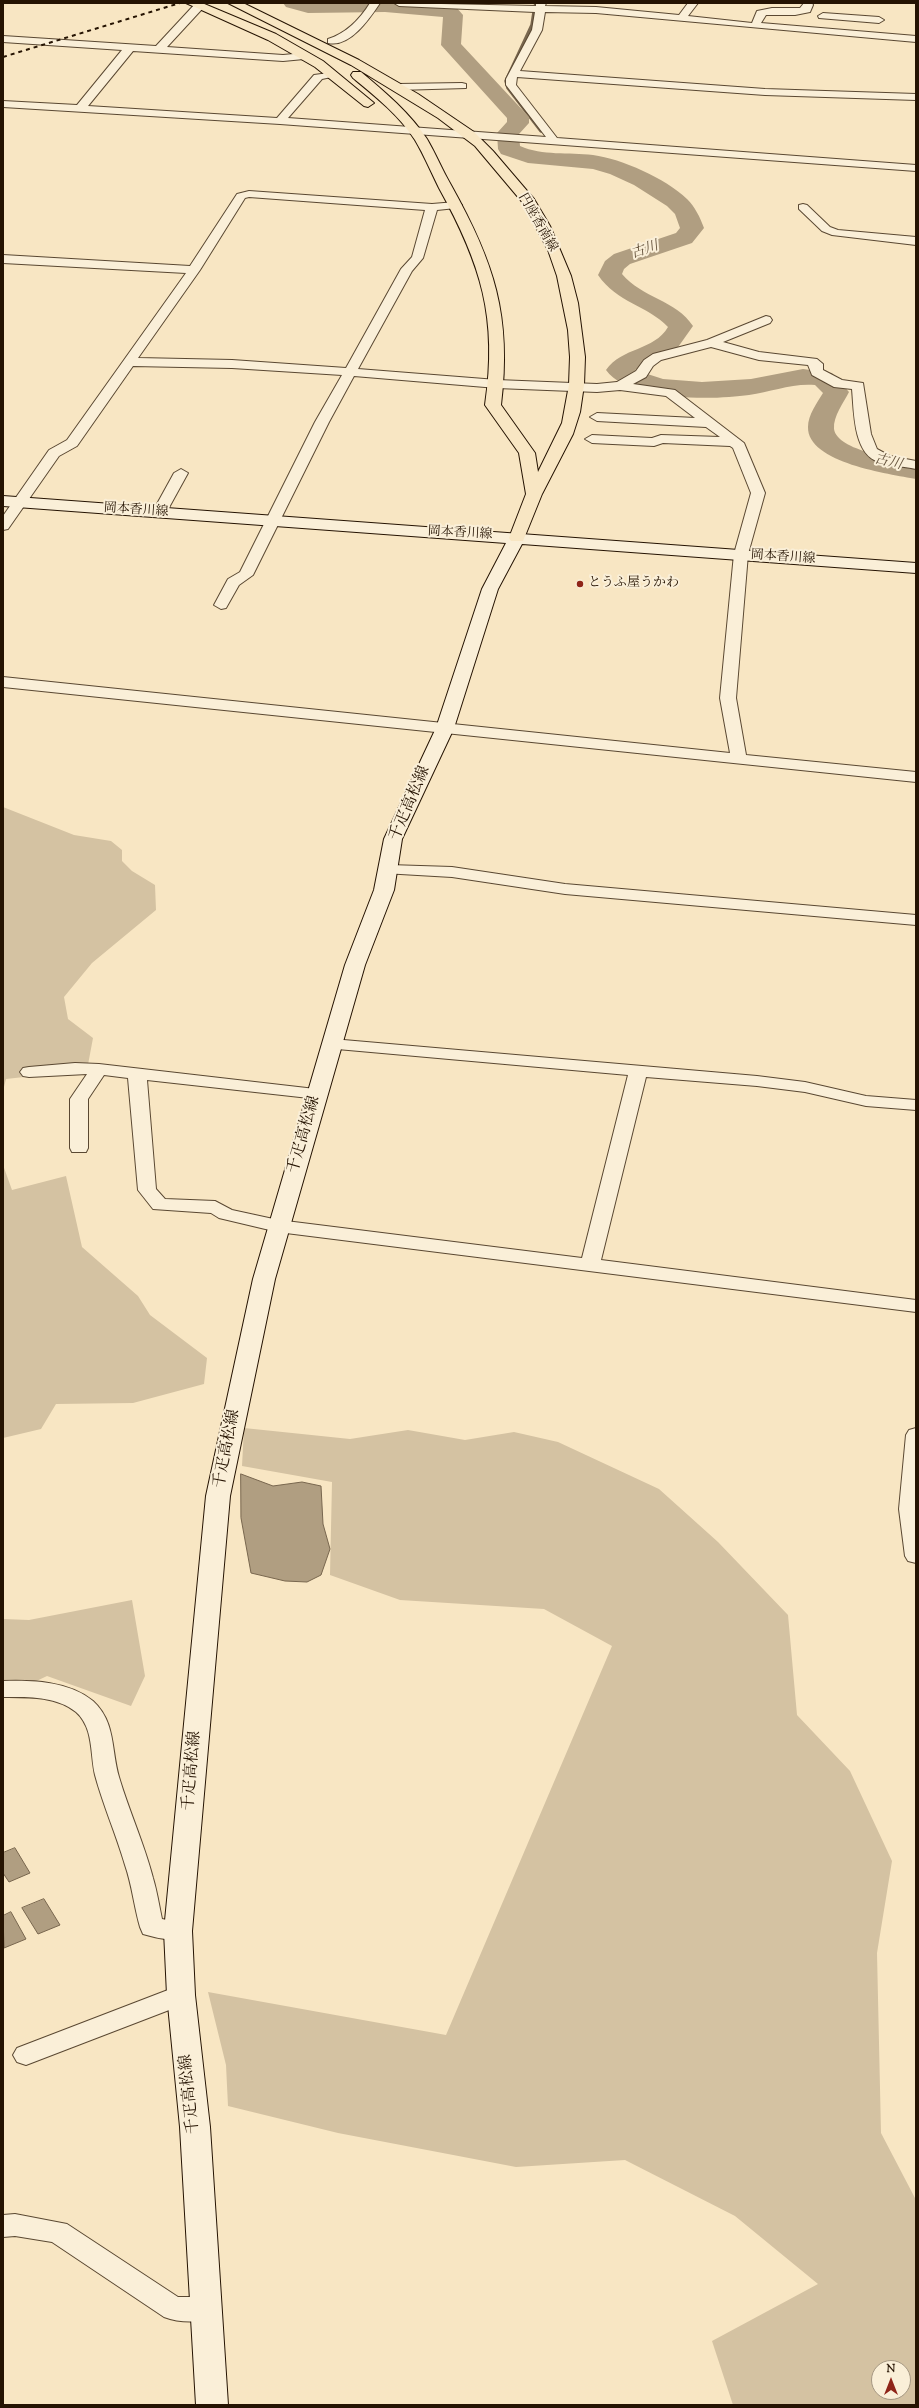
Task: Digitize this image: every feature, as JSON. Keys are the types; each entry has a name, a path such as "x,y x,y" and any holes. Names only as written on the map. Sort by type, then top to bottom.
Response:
{"main road":[{"name":"円座香南線","path":"234,3 269,23 316,46 355,74 385,99 427,150 433,166 474,239 488,277 497,318 497,384 493,405 526,453 534,495"},
{"path":"260,3 332,41 382,72 386,80"},
{"path":"200,4 269,23"},
{"path":"200,4 272,37 332,74 382,115 395,130 433,166"},
{"name":"円座香南線","path":"269,23 386,80 471,135 528,202 549,238 566,283 575,315 575,387 572,413 560,447 534,495 517,538"},
{"name":"岡本香川線","path":"3,501 916,568"},
{"name":"千疋高松線","path":"212,2405 195,2127 180,1995 178,1931 218,1496 242,1380 278,1226 355,964 384,890 389,870 393,839 445,728 490,589 517,538"}],"street":[{"path":"399,3 497,13 541,6 916,39"},
{"path":"681,19 693,3"},
{"path":"159,49 200,4"},
{"path":"332,41 343,39 374,5"},
{"path":"756,26 761,13 768,11 800,12 806,10 808,5"},
{"path":"541,6 536,30 511,80 512,88 551,136 554,142"},
{"path":"877,36 881,28 879,20 884,10"},
{"path":"823,16 879,20"},
{"path":"3,39 129,49 159,49 283,58 304,56"},
{"path":"82,108 101,81 129,49"},
{"path":"280,120 318,77 332,74"},
{"path":"514,74 741,90 852,96 916,97"},
{"path":"398,87 462,86"},
{"path":"3,104 280,120 395,130 916,168"},
{"path":"3,526 54,453 72,443 131,362 194,270 241,196 249,194 432,206 456,205"},
{"path":"221,605 233,582 246,574 322,422 407,269 417,258 432,206"},
{"path":"803,207 826,229 836,233 916,241"},
{"path":"3,259 194,270"},
{"path":"627,382 641,374 648,363 657,357 711,343 766,320"},
{"path":"711,343 758,356 789,361 812,361 817,364 816,372 826,378 839,384 858,386 863,430 871,452 877,457 916,465"},
{"path":"131,362 232,364 497,384 575,387 627,382 670,393 739,446 758,493 741,554 728,698 739,759"},
{"path":"597,417 709,423"},
{"path":"592,439 654,442 661,439 733,442"},
{"path":"159,513 181,473"},
{"path":"3,682 916,777"},
{"path":"389,870 452,872 564,889 588,890 764,909 794,909 916,920"},
{"path":"332,1044 805,1087 866,1101 916,1105"},
{"path":"29,1072 75,1068 99,1069 318,1094"},
{"path":"79,1148 79,1099 99,1069"},
{"path":"590,1265 638,1071"},
{"path":"137,1074 147,1190 160,1205 215,1207 226,1214 278,1226 916,1306"},
{"path":"916,1435 910,1509 916,1556"},
{"path":"3,1689 61,1694 80,1703 94,1716 99,1731 107,1775 142,1878 146,1907 152,1926 178,1931"},
{"path":"26,2055 180,1995"},
{"path":"3,2226 16,2225 58,2232 174,2309 206,2309"}],"shaded area":[{"path":"3,807 74,835 111,841 122,850 122,861 132,871 155,885 156,910 92,963 64,997 68,1019 93,1038 87,1070 6,1079 3,1091"},
{"path":"3,1165 12,1190 66,1176 82,1247 138,1296 150,1315 207,1358 204,1384 133,1403 56,1404 41,1429 3,1438"},
{"path":"244,1428 350,1439 408,1430 465,1440 514,1432 558,1442 659,1489 718,1542 788,1615 797,1715 850,1771 892,1861 877,1953 881,2133 916,2200 916,2405 733,2405 712,2341 818,2284 735,2216 625,2160 516,2167 338,2133 228,2106 226,2065 208,1992 446,2035 612,1646 544,1609 400,1600 330,1575 332,1482 242,1466"},
{"path":"241,1474 273,1486 302,1482 321,1486 323,1524 330,1549 321,1575 307,1582 285,1581 251,1573 241,1518"},
{"path":"132,1600 145,1676 131,1706 47,1676 3,1697 3,1619 29,1620"},
{"path":"15,1848 30,1873 9,1882 3,1873 3,1853"},
{"path":"44,1899 60,1925 38,1934 22,1908"},
{"path":"11,1912 26,1939 4,1948 3,1916"}],"waterway":[{"name":"古川","path":"293,3 308,7 385,6 449,11 453,15 451,45 518,117 518,123 508,133 509,149 518,153 539,158 593,162 610,166 642,180 679,204 686,214 692,228 684,238 622,259 613,266 610,275 617,284 626,291 655,306 673,318 681,326 674,337 660,350 636,358 619,370 630,378 645,383 663,387 702,390 738,389 803,377 823,378 836,392 822,419 821,429 825,439 833,447 861,459 916,471"},
{"path":"535,7 536,3"},
{"path":"534,12 532,25 506,81 508,88 541,131"}],"railway":[{"path":"3,57 180,3"}],"place":[{"name":"とうふ屋うかわ","path":"580,584"}]}
